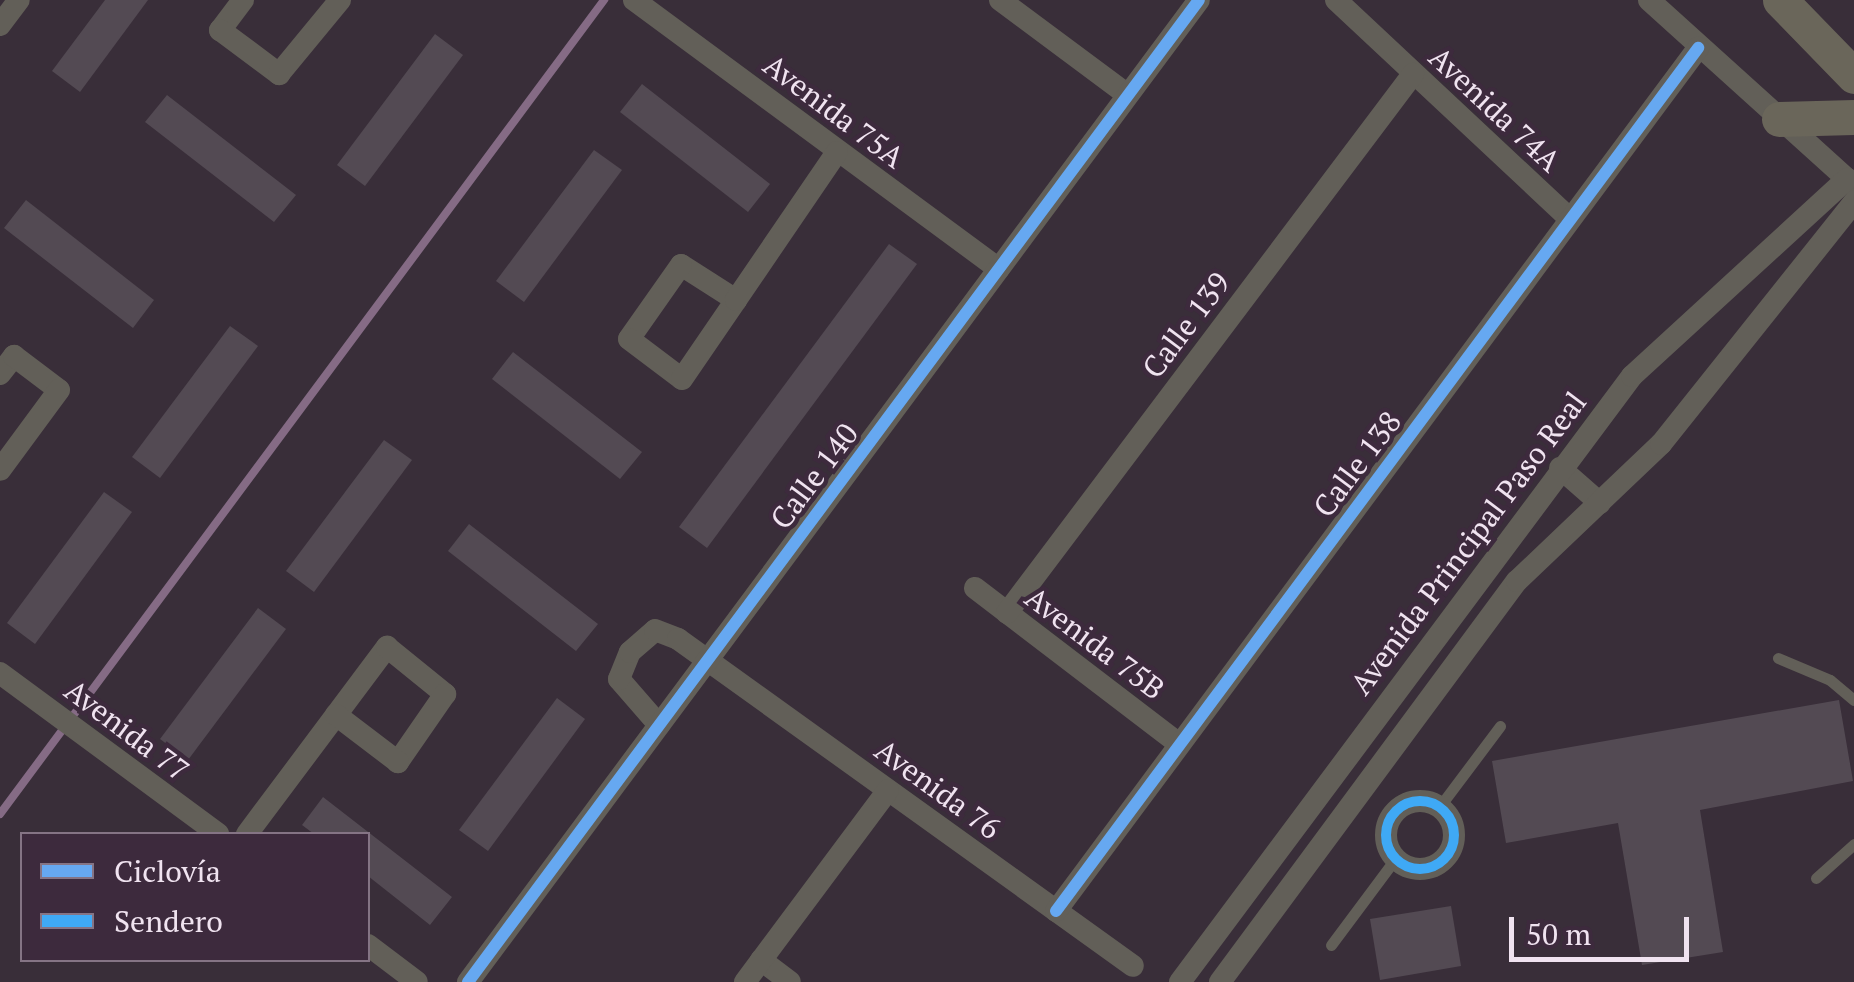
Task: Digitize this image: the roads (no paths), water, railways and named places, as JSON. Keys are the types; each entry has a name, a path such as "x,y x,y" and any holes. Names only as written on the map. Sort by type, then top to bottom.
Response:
{"main road":[{"path":"1780,0 1854,76"},
{"path":"1779,119 1854,117"}],"street":[{"path":"0,25 19,0"},
{"path":"243,0 220,30 279,74 340,0"},
{"name":"Avenida 75A","path":"634,0 999,269"},
{"path":"1000,0 1128,95"},
{"name":"Calle 140","path":"468,982 1199,0"},
{"name":"Avenida 74A","path":"1336,0 1570,219"},
{"path":"1648,0 1850,182"},
{"name":"Calle 138","path":"1056,910 1698,48"},
{"name":"Calle 139","path":"1007,613 1414,74"},
{"path":"736,300 682,266 629,339 682,378 736,300 837,152"},
{"name":"Avenida Principal Paso Real","path":"1180,982 1632,376 1850,182"},
{"name":"Avenida Principal Paso Real","path":"1220,982 1516,580 1661,444 1807,253 1854,202"},
{"path":"0,374 14,356 60,390 2,462"},
{"path":"1560,468 1600,503"},
{"name":"Avenida 75B","path":"975,588 1179,744"},
{"name":"Avenida 76","path":"660,725 619,679 630,652 655,630 708,660 1133,966"},
{"path":"248,832 336,715 387,647 445,694 398,762 336,715"},
{"name":"Avenida 77","path":"0,673 215,832"},
{"path":"1342,761 1368,781 1393,814"},
{"path":"745,982 888,790"},
{"path":"1418,800 1440,806 1454,836 1445,858 1426,868 1396,859 1386,839 1393,814 1418,800"},
{"path":"370,947 417,982"},
{"path":"761,960 790,982"}],"lane":[{"path":"1778,658 1830,680 1854,700"},
{"path":"1440,806 1500,726"},
{"path":"1816,878 1854,844"},
{"path":"1331,944 1396,859"}],"waterway":[{"path":"0,814 604,0"}]}
